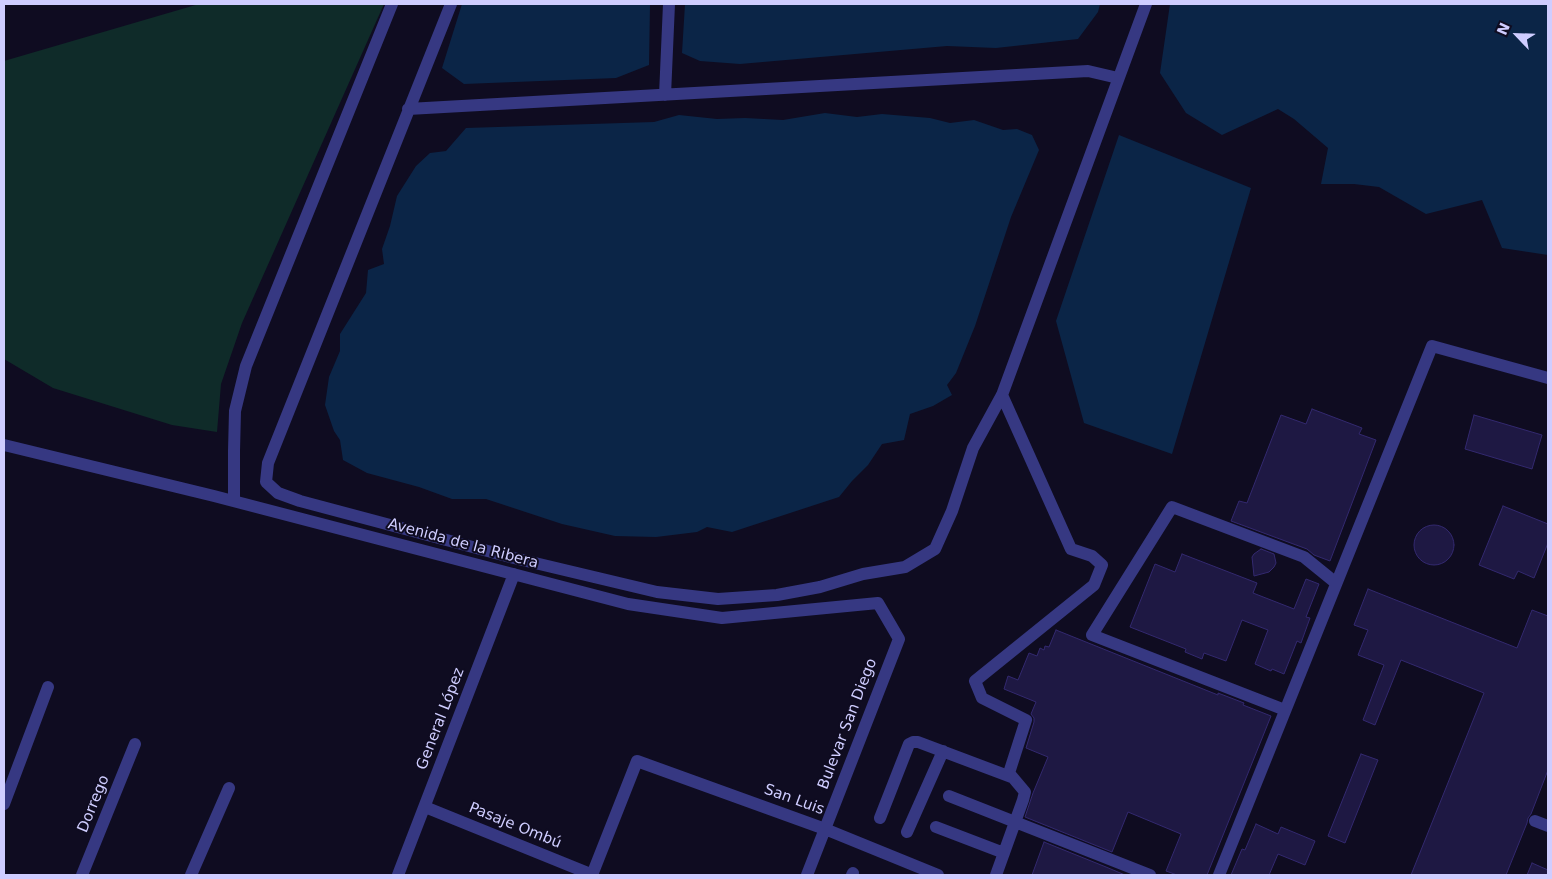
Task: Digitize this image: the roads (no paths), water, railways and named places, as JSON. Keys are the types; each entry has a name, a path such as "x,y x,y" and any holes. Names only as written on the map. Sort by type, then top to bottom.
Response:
{"street":[{"path":"234,501 235,411 246,366 392,4"},
{"path":"451,4 268,462 266,482 278,493 300,501 514,558 657,592 718,599 777,596 820,587 863,574 905,567 935,549 952,511 973,448 1002,395 1146,4"},
{"path":"665,95 669,4"},
{"path":"408,109 1088,71 1118,78"},
{"path":"1219,875 1432,346 1548,378"},
{"path":"1002,395 1071,549 1092,556 1102,565 1094,585 975,681 982,698 1026,720 1009,773 1011,777"},
{"name":"Avenida de la Ribera","path":"4,445 234,501 628,604 722,618 878,603 898,639"},
{"path":"1285,710 1092,635 1172,506 1304,557 1336,584"},
{"name":"General López","path":"398,875 514,574"},
{"name":"Bulevar San Diego","path":"806,875 898,639"},
{"path":"4,804 48,687"},
{"path":"880,818 909,744 918,742 1011,777 1025,792 996,875"},
{"name":"Dorrego","path":"82,875 136,744"},
{"path":"907,832 942,751"},
{"name":"San Luis","path":"592,875 637,761 825,829 938,875"},
{"path":"191,875 229,788"},
{"path":"949,796 1150,875"},
{"name":"Pasaje Ombú","path":"425,807 592,875"},
{"path":"1535,820 1548,826"},
{"path":"936,827 1004,853"}],"water":[{"path":"462,4 650,4 649,65 616,78 464,84 442,68"},
{"path":"685,4 1100,4 1098,12 1078,39 996,48 947,46 740,64 700,61 682,53"},
{"path":"1170,4 1548,4 1548,255 1502,248 1482,200 1426,214 1379,187 1354,184 1321,184 1328,148 1294,119 1278,109 1222,135 1186,113 1160,73"},
{"path":"825,113 857,117 882,114 930,118 950,123 974,120 1003,130 1017,129 1032,135 1039,150 1011,217 975,326 956,373 947,385 952,395 933,406 910,414 904,440 882,444 868,465 839,497 732,532 707,527 697,532 656,537 615,536 562,524 486,499 452,499 419,487 367,473 343,460 340,440 334,431 325,405 329,377 340,351 340,334 366,293 368,270 384,264 382,249 397,196 416,166 430,153 446,151 466,128 654,122 679,115 717,119 783,120"},
{"path":"1119,135 1251,188 1172,454 1084,423 1056,321"}]}
